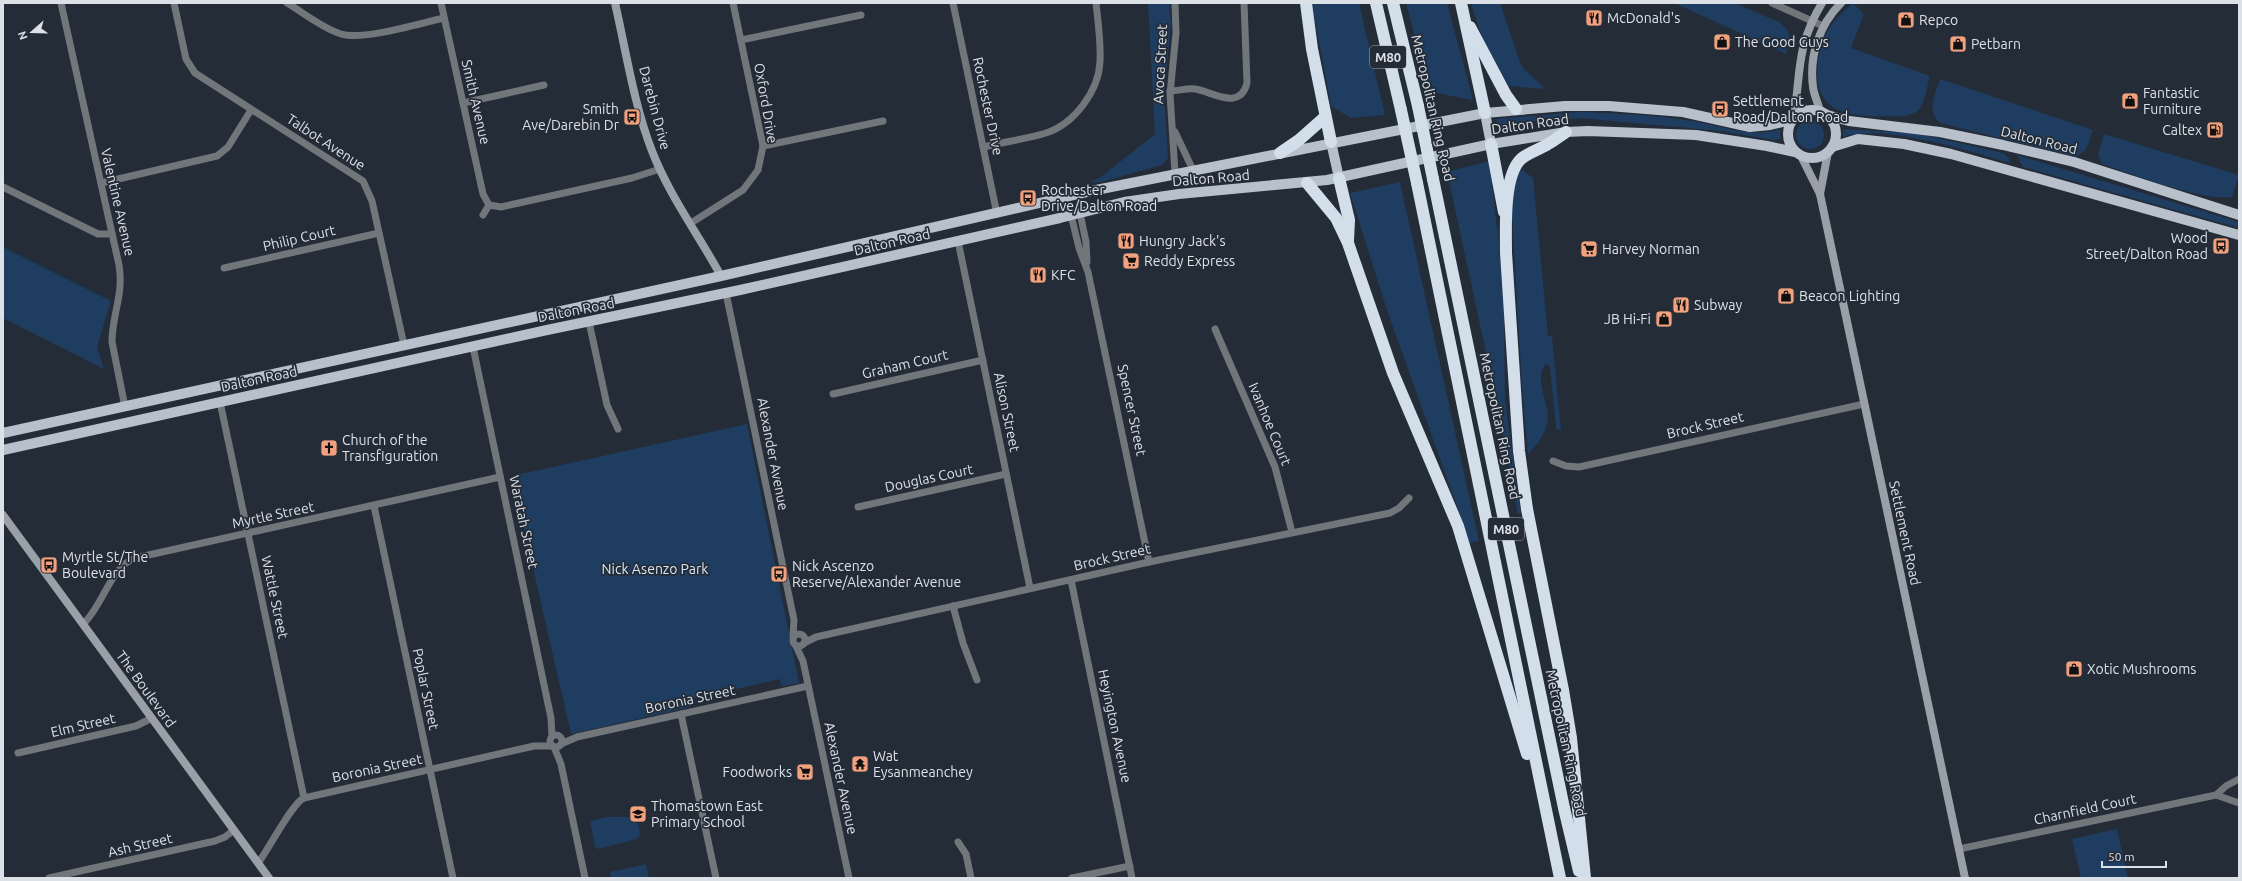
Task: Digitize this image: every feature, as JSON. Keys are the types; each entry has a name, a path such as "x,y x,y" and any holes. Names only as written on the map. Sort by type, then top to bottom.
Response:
{"highway":[{"path":"1306,3 1325,117 1331,142"},
{"name":"M80","path":"1376,3 1417,183 1560,878"},
{"name":"Metropolitan Ring Road","path":"1393,3 1418,106 1564,808 1581,878"},
{"path":"1461,3 1466,19 1506,95 1516,109"},
{"path":"1466,19 1469,45 1485,113"},
{"path":"1280,153 1299,140 1325,117"},
{"path":"1566,132 1547,145 1528,153 1518,163 1510,177 1506,221 1511,340 1519,450 1527,509 1569,724 1584,848 1585,878"},
{"path":"1491,144 1506,221"},
{"path":"1338,178 1349,220 1348,243"},
{"path":"1307,183 1336,218 1348,243 1393,373 1458,526 1547,818"}],"main road":[{"name":"Darebin Drive","path":"615,3 641,117 660,169 721,276"},
{"path":"1822,3 1811,22 1799,58 1793,118 1788,129 1788,139 1798,154 1815,158 1830,150 1858,140 1890,142 1924,148 2239,235"},
{"path":"1830,150 1836,132 1833,123 1824,113 1813,87 1813,63 1823,26 1831,13 1841,3"},
{"name":"Dalton Road","path":"4,432 125,407 721,276 1175,173 1485,113 1516,109 1565,106 1643,108 1699,115 1750,126 1770,125 1793,118"},
{"path":"1793,118 1806,110 1824,113"},
{"path":"1485,113 1491,144"},
{"name":"Dalton Road","path":"1824,113 1849,121 1940,132 2010,146 2074,162 2239,215"},
{"name":"Dalton Road","path":"3,450 726,293 1124,202 1179,194 1307,183 1338,178 1491,144 1588,130 1696,135 1767,146 1798,154"},
{"path":"1331,142 1338,178"},
{"name":"Settlement Road","path":"1820,194 1830,150"},
{"name":"Settlement Road","path":"1798,154 1820,194 1965,878"},
{"name":"Spencer Street","path":"1072,197 1075,214"},
{"path":"721,276 726,293"},
{"name":"Waratah Street","path":"469,331 472,347"},
{"name":"The Boulevard","path":"3,515 269,878"}],"street":[{"name":"Valentine Avenue","path":"61,3 121,278 120,301 113,325 112,342 125,407"},
{"name":"Talbot Avenue","path":"174,3 186,59 191,68 203,80 363,180 370,193 404,345"},
{"path":"287,3 330,29 349,36 369,34 444,18"},
{"name":"Smith Avenue","path":"441,3 483,194 489,205"},
{"name":"Oxford Drive","path":"691,223 743,190 758,170 763,146 733,3"},
{"name":"Rochester Drive","path":"953,3 997,214"},
{"path":"983,147 1047,133 1068,121 1082,107 1094,85 1100,62 1096,3"},
{"name":"Avoca Street","path":"1175,3 1176,33 1170,91 1175,173"},
{"path":"1170,91 1196,89 1225,99 1238,95 1243,91 1248,83 1244,3"},
{"path":"1772,3 1811,22 1823,26"},
{"path":"741,40 861,15"},
{"path":"463,103 544,85"},
{"path":"101,183 217,156 228,147 252,110"},
{"path":"763,146 883,121"},
{"name":"Avoca Street","path":"1173,126 1192,170"},
{"path":"483,215 489,205 501,207 632,178 660,169"},
{"path":"3,187 98,234 112,234"},
{"name":"Spencer Street","path":"1075,214 1079,248 1087,265 1149,562"},
{"name":"Philip Court","path":"224,268 379,233"},
{"name":"Alison Street","path":"958,241 1030,588"},
{"name":"Alexander Avenue","path":"726,293 794,620 799,635"},
{"path":"589,322 607,406 618,429"},
{"name":"Ivanhoe Court","path":"1215,329 1275,467 1292,532"},
{"name":"Waratah Street","path":"472,347 585,878"},
{"name":"Graham Court","path":"833,394 983,360"},
{"name":"Wattle Street","path":"220,402 304,798"},
{"name":"Brock Street","path":"1553,461 1566,466 1579,467 1864,404"},
{"name":"Douglas Court","path":"858,507 1006,474"},
{"name":"Myrtle Street","path":"83,624 93,613 125,562 135,558 500,477"},
{"name":"Brock Street","path":"799,635 816,636 1149,562 1390,513 1399,508 1409,498"},
{"name":"Poplar Street","path":"374,506 453,878"},
{"name":"Heyington Avenue","path":"1071,580 1132,878"},
{"path":"953,606 963,643 978,680"},
{"path":"799,635 801,645 792,642 799,635"},
{"name":"Brock Street","path":"801,645 816,636"},
{"name":"Alexander Avenue","path":"801,645 808,686 849,878"},
{"name":"Boronia Street","path":"304,798 808,686"},
{"path":"682,714 716,878"},
{"name":"Elm Street","path":"18,753 136,726 152,718"},
{"name":"Charnfield Court","path":"1959,849 2216,795 2226,786 2239,779"},
{"path":"2216,795 2239,803"},
{"path":"258,863 269,849 295,805 304,798"},
{"name":"Ash Street","path":"49,878 215,841 225,837 234,830"},
{"path":"958,842 966,854 971,878"},
{"path":"1072,878 1130,866"}],"green space":[{"path":"1148,3 1169,3 1171,23 1164,96 1168,158 1162,165 1101,182 1090,182 1101,177 1155,134"},
{"path":"1312,3 1359,3 1385,115 1351,118 1331,106"},
{"path":"1406,3 1447,3 1473,100 1430,92"},
{"path":"1471,3 1500,3 1523,68 1546,89 1509,86 1482,38"},
{"path":"1674,3 1734,3 1781,23 1788,31 1790,39 1786,54"},
{"path":"1853,3 1864,14 1851,48 1930,76 1924,101 1916,112 1899,116 1855,115 1835,108 1824,98 1820,89 1817,69 1821,47 1830,26"},
{"path":"1940,79 2093,130 2086,150 2076,157 1940,123 1933,113 1933,102"},
{"path":"1579,112 1633,114 1673,118 1745,132 1768,132 1780,129 1780,139 1774,140 1721,131 1580,118 1537,121 1499,128 1496,119"},
{"path":"1810,121 1820,125 1824,135 1820,145 1810,149 1800,145 1796,135 1800,125"},
{"path":"1843,129 1915,133 2003,153 2009,158 2010,163 1950,146 1903,136 1880,133 1843,137"},
{"path":"2104,134 2239,175 2232,197 2203,195 2186,191 2102,164 2098,155"},
{"path":"2017,155 2239,222 2239,228 2023,167"},
{"path":"1489,161 1499,244 1504,313 1505,401 1521,513 1518,514 1490,371 1447,172"},
{"path":"1519,167 1533,178 1548,336 1552,336 1561,431 1556,428 1550,368 1548,364 1546,364 1542,370 1541,383 1548,419 1541,438 1528,454 1522,386 1512,215 1512,201"},
{"path":"1400,182 1479,541 1470,543 1387,310 1350,193"},
{"path":"3,247 111,301 97,347 104,369 3,318"},
{"name":"Nick Asenzo Park","path":"747,424 799,683 781,686 780,679 689,700 690,707 571,734 512,476"},
{"path":"608,817 633,817 639,826 640,835 637,839 598,849 595,847 590,821"},
{"path":"2117,829 2128,878 2081,878 2072,839"},
{"path":"646,864 649,878 611,878 610,872"}],"place":[{"name":"McDonald's","path":"1594,18"},
{"name":"Repco","path":"1906,20"},
{"name":"The Good Guys","path":"1722,42"},
{"name":"Petbarn","path":"1958,44"},
{"name":"Fantastic Furniture","path":"2130,101"},
{"name":"Settlement Road/Dalton Road","path":"1720,109"},
{"name":"Smith Ave/Darebin Dr","path":"632,117"},
{"name":"Caltex","path":"2215,130"},
{"name":"Rochester Drive/Dalton Road","path":"1028,198"},
{"name":"Hungry Jack's","path":"1126,241"},
{"name":"Wood Street/Dalton Road","path":"2221,246"},
{"name":"Harvey Norman","path":"1589,249"},
{"name":"Reddy Express","path":"1131,261"},
{"name":"KFC","path":"1038,275"},
{"name":"Beacon Lighting","path":"1786,296"},
{"name":"Subway","path":"1681,305"},
{"name":"JB Hi-Fi","path":"1664,319"},
{"name":"Church of the Transfiguration","path":"329,448"},
{"name":"Myrtle St/The Boulevard","path":"49,565"},
{"name":"Nick Ascenzo Reserve/Alexander Avenue","path":"779,574"},
{"name":"Xotic Mushrooms","path":"2074,669"},
{"name":"Wat Eysanmeanchey","path":"860,764"},
{"name":"Foodworks","path":"805,772"},
{"name":"Thomastown East Primary School","path":"638,814"}]}
